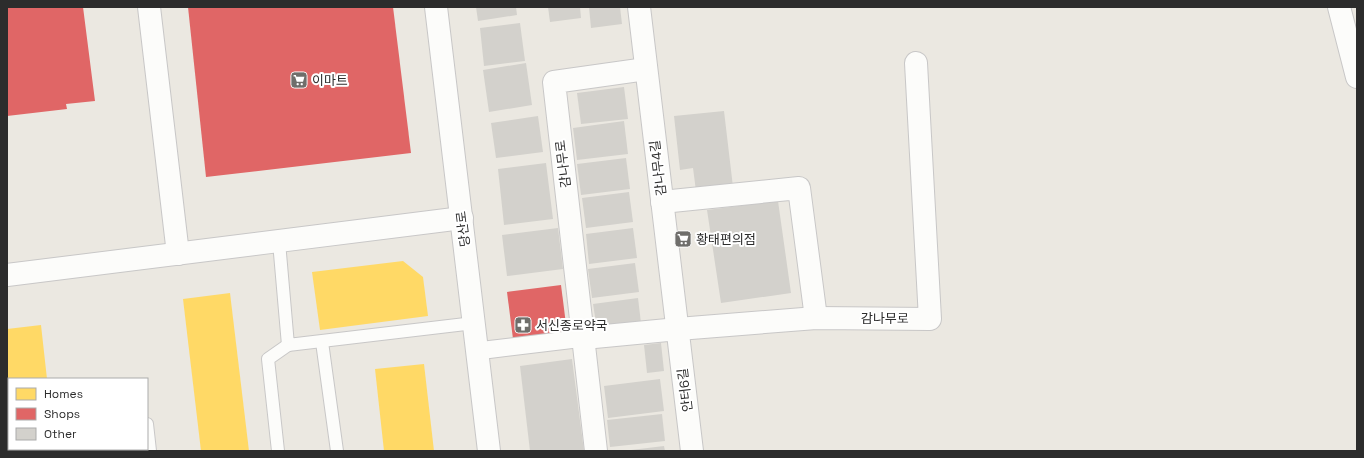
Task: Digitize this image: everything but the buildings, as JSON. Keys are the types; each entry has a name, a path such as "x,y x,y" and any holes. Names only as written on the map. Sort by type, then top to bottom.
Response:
{"street":[{"path":"149,7 178,254"},
{"name":"당산로","path":"436,7 489,451"},
{"name":"감나무4길","path":"639,7 678,328"},
{"path":"1339,7 1357,77"},
{"name":"감나무로","path":"477,352 584,338 678,328 816,318 930,319 916,62"},
{"name":"감나무로","path":"596,451 554,82 646,69"},
{"path":"662,202 799,188 816,318"},
{"path":"7,275 462,218"},
{"name":"안터6길","path":"678,328 692,451"}],"lane":[{"path":"279,242 288,345"},
{"path":"278,451 268,359 288,345 474,323"},
{"path":"322,342 337,451"},
{"path":"148,433 150,451"}],"place":[{"name":"이마트","path":"299,80"},
{"name":"황태편의점","path":"683,239"},
{"name":"서신종로약국","path":"523,325"}]}
